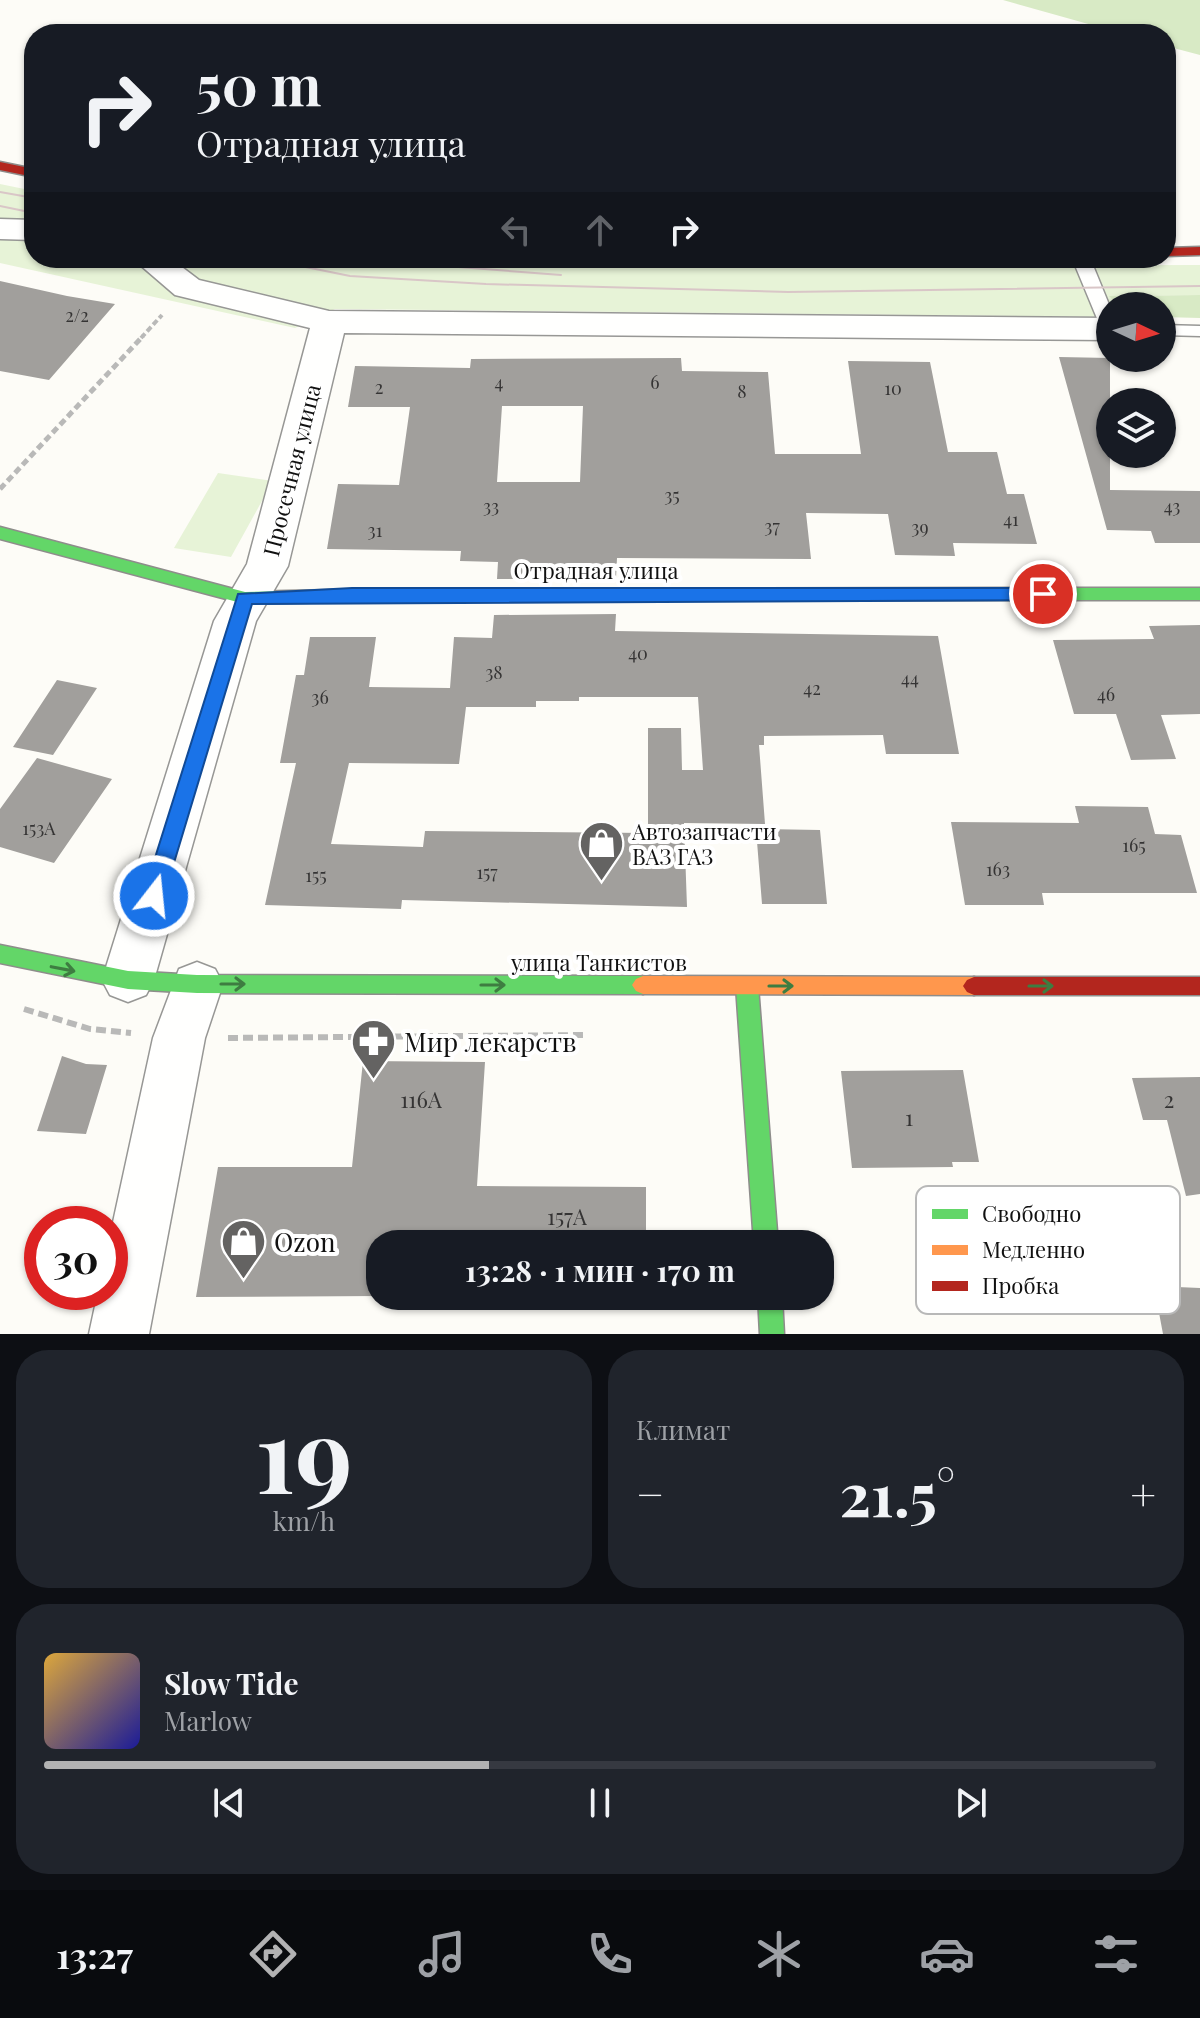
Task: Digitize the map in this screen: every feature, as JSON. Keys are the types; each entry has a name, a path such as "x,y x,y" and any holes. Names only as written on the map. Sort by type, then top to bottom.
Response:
{"street":[{"path":"0,166 24,171"},
{"path":"0,229 24,230"},
{"path":"1176,252 1200,251"},
{"path":"162,268 187,288 329,322 1096,329"},
{"name":"Просечная улица","path":"128,980 245,598 267,566 329,322"},
{"name":"Отрадная улица","path":"0,533 245,598 353,594 1200,594"},
{"name":"улица Танкистов","path":"0,954 128,980 197,984 1200,986"},
{"path":"119,1334 179,1038 197,984"},
{"path":"747,986 765,1230"},
{"path":"771,1310 772,1334"}],"lane":[{"path":"1085,268 1096,295"},
{"path":"1176,330 1200,331"}],"path":[{"path":"0,489 187,288"}],"green space":[{"path":"1003,0 1200,0 1200,55 1176,49 1176,24 1088,24"},
{"path":"0,184 24,189 24,268 1176,268 1176,265 1200,265 1200,295 1096,292 1096,317 335,309 295,328 0,263"},
{"path":"1176,295 1200,295 1200,318 1176,317"},
{"path":"218,473 273,481 231,557 174,548"}],"building":[{"path":"0,281 115,304 49,380 0,371"},
{"path":"1059,357 1096,358 1096,372 1110,372 1110,388 1096,388 1096,468 1110,468 1110,490 1200,491 1200,543 1155,543 1151,531 1107,530"},
{"path":"681,358 682,371 768,372 775,454 861,454 848,361 930,362 948,452 997,452 1007,494 1024,494 1037,544 953,543 955,556 895,555 888,514 806,513 811,559 617,558 616,578 497,579 498,562 460,561 461,551 327,549 338,484 399,485 410,407 348,407 355,366 470,368 471,359","holes":["502,406 583,406 580,482 497,482"]},
{"path":"616,614 615,631 938,636 959,754 886,754 883,735 764,736 764,745 759,745 765,824 684,823 687,907 402,900 401,909 265,905 296,763 280,763 296,675 304,675 310,637 376,637 369,687 450,688 454,637 492,638 494,615","holes":["579,697 698,697 703,770 682,770 681,728 648,728 648,833 425,831 423,847 331,844 349,763 459,764 466,707 536,707 536,701 579,701"]},
{"path":"1200,625 1200,714 1161,715 1176,759 1131,760 1116,714 1074,714 1053,640 1154,639 1149,626"},
{"path":"57,680 97,688 53,755 13,747"},
{"path":"37,758 112,779 54,863 0,847 0,809"},
{"path":"1075,806 1148,807 1155,834 1181,835 1197,893 1042,893 1044,905 965,905 951,822 1079,823"},
{"path":"756,829 820,830 827,904 762,904"},
{"path":"62,1056 86,1064 107,1065 86,1134 37,1131"},
{"path":"363,1061 485,1062 477,1186 646,1187 646,1230 366,1230 366,1296 196,1297 218,1167 352,1167"},
{"path":"963,1070 979,1162 952,1162 953,1167 852,1168 841,1071"},
{"path":"1200,1077 1200,1194 1186,1196 1167,1120 1143,1120 1132,1078"},
{"path":"1180,1287 1200,1288 1200,1334 1163,1334 1159,1314 1180,1314"}],"tram line":[{"path":"0,192 24,196"},
{"path":"0,206 24,211"},
{"path":"310,268 350,276 486,284 788,292 1200,286"},
{"path":"471,268 561,275"}],"traffic: fast":[{"path":"0,533 245,598 379,595"},
{"path":"1047,594 1200,594"},
{"path":"0,954 128,980 197,984 643,985"},
{"path":"747,986 765,1230"},
{"path":"771,1310 772,1334"}],"traffic: slow":[{"path":"379,595 1047,594"},
{"path":"643,985 974,986"}],"traffic: jam":[{"path":"0,166 24,171"},
{"path":"1176,252 1200,251"},
{"path":"974,986 1200,986"}],"place":[{"name":"Автозапчасти ВАЗ ГАЗ","path":"601,883"},
{"name":"Мир лекарств","path":"373,1080"},
{"name":"Ozon","path":"243,1280"}],"route":[{"path":"154,896 235,621 245,598 352,594 1043,594"}]}
